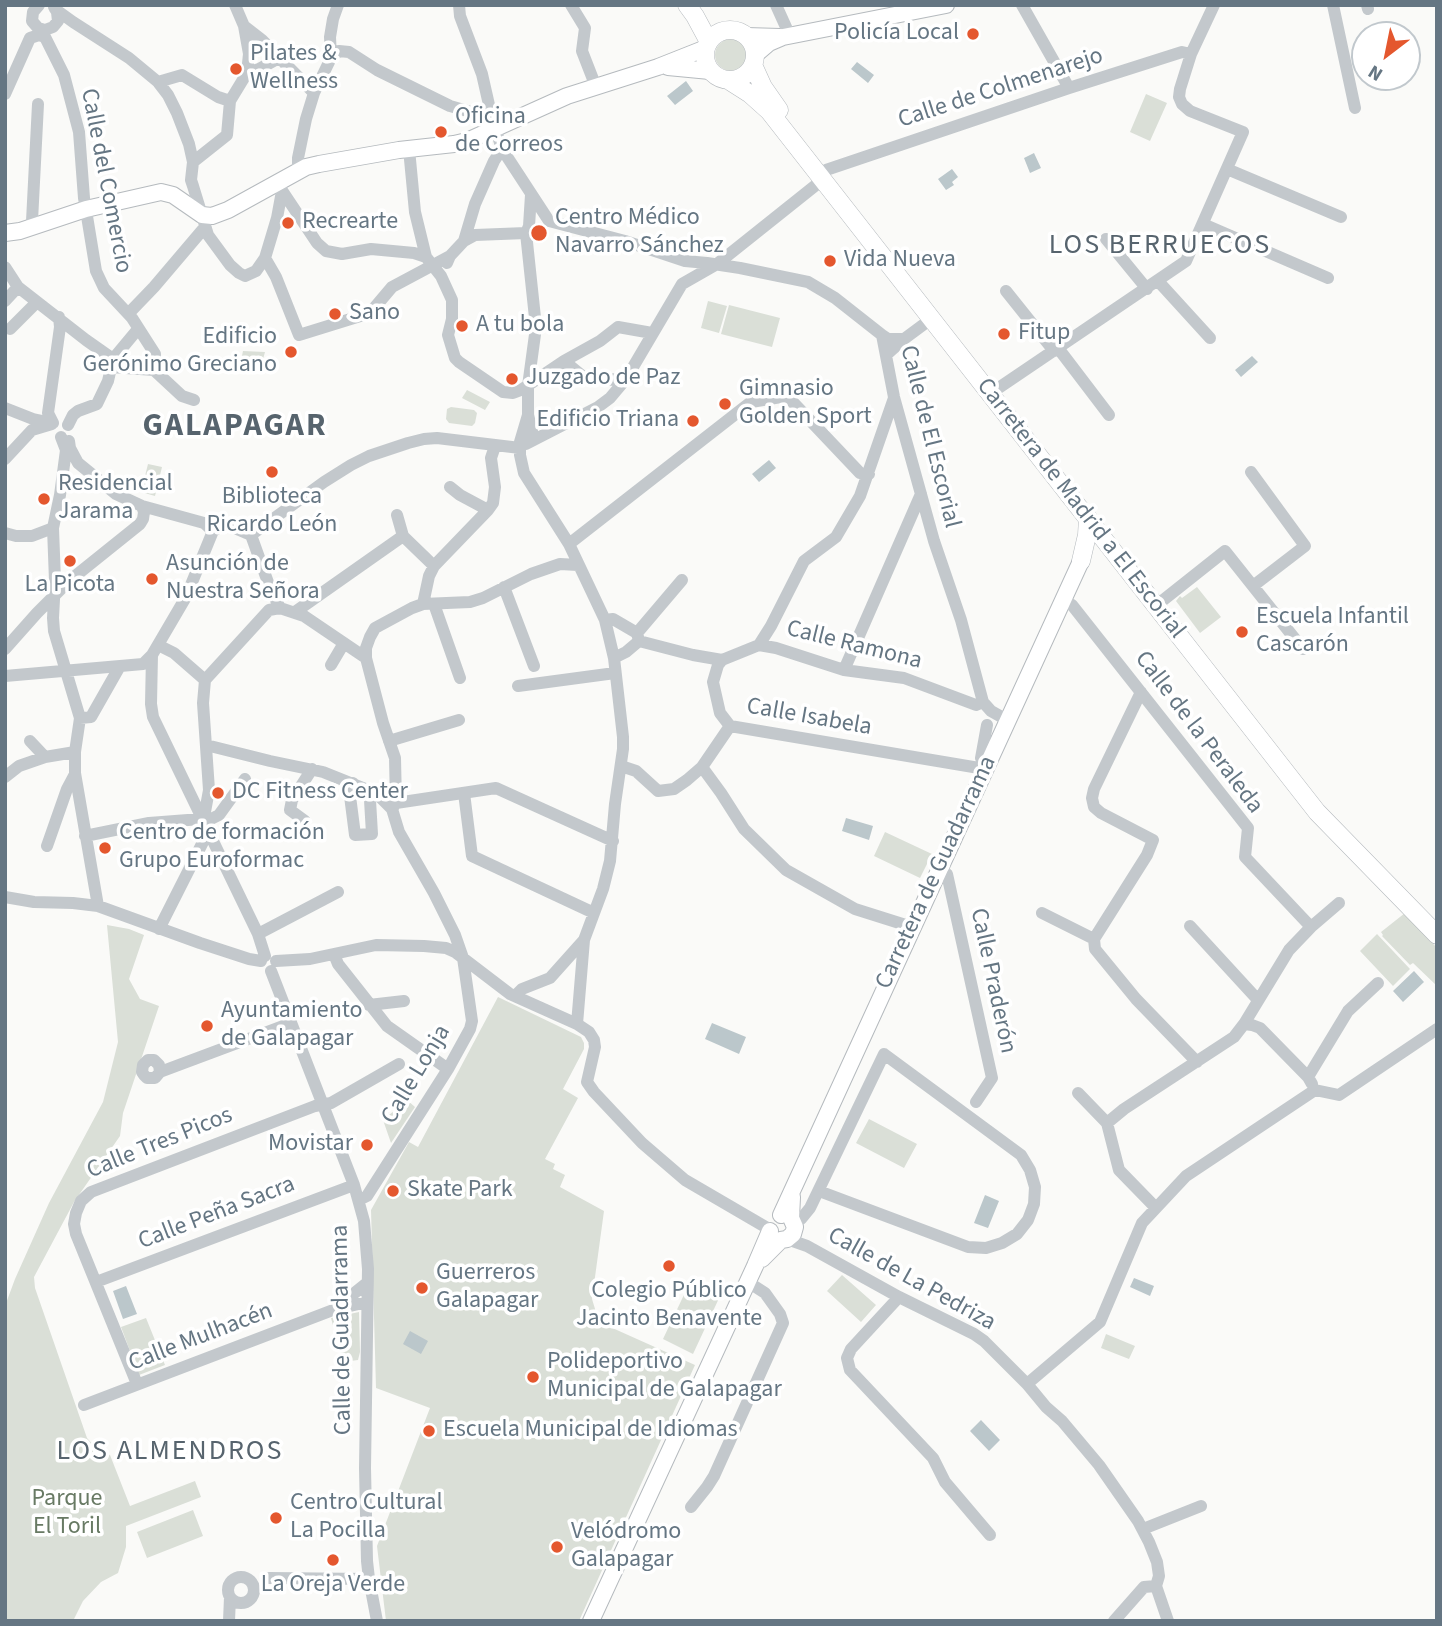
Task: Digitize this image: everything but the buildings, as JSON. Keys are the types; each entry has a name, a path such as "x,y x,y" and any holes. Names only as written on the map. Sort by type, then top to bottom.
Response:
{"highway":[{"path":"693,9 729,30 746,36 754,48 754,60 749,72 736,80 718,78 710,71 705,60 708,45 719,33 729,30"},
{"path":"693,9 708,45"},
{"name":"Carretera de Madrid a El Escorial","path":"754,60 763,87 822,174 931,319 1317,812 1437,935"},
{"name":"Carretera de Madrid a El Escorial","path":"728,80 750,94 769,111 997,389 1309,786 1437,921"},
{"path":"1082,561 1088,519"},
{"path":"1082,561 1097,548 1111,548"}],"main road":[{"path":"754,60 769,43 787,36 946,5"},
{"path":"685,56 696,35 693,9"},
{"path":"746,36 787,36"},
{"path":"13,226 20,231 86,209 165,192 178,198 203,221 279,187 298,171 318,164 454,144 482,135 494,123 566,96 658,67 708,45"},
{"path":"658,67 710,71"},
{"path":"13,226 56,218"},
{"name":"Carretera de Guadarrama","path":"591,1621 755,1266 782,1227 793,1186 985,769 999,725 1082,561"}],"street":[{"path":"193,162 227,135 230,101 247,73 249,54 244,26 235,5"},
{"path":"5,897 34,902 99,906 249,959 268,962 310,959 376,945 446,948 515,996 577,1024 584,940 610,861 621,766 623,737 614,658 605,620 569,544 524,473 520,448 536,327 526,233 531,194 502,149 482,74 460,16 459,5"},
{"path":"570,5 585,28 582,51 596,87"},
{"path":"776,5 787,36"},
{"path":"1022,5 1069,88"},
{"path":"997,389 1186,261 1242,132 1190,111 1179,97 1191,54 1214,5"},
{"path":"1333,5 1355,108"},
{"path":"5,94 36,23 49,29 56,24 58,16 53,7"},
{"path":"53,7 129,58 158,82 168,95 189,144 193,162 191,180 203,221 213,243 239,273 245,275 256,271 265,258 276,218 279,187"},
{"path":"331,58 330,37 334,7"},
{"name":"Calle del Comercio","path":"36,23 64,75 79,132 86,209 96,271 104,288 129,313 155,355 154,370"},
{"path":"244,26 262,40 314,93"},
{"path":"298,171 306,119 314,93 331,58 339,51 349,52 377,70 450,106 494,123"},
{"name":"Calle de Colmenarejo","path":"822,174 1069,88 1182,52 1191,54"},
{"path":"247,73 279,58"},
{"path":"158,82 182,75 218,97 230,101"},
{"path":"13,226 38,104"},
{"path":"409,149 415,212 412,225 452,300 452,319 448,335 455,358 527,410 532,440"},
{"path":"464,241 475,204 502,149"},
{"path":"1227,169 1341,217"},
{"path":"682,284 822,174"},
{"path":"165,192 191,180"},
{"path":"279,187 317,243 326,251 342,254 371,249 414,253 429,261"},
{"name":"Calle de El Escorial","path":"531,194 549,221 625,241 685,261 712,263 808,282 835,298 882,334 894,397 934,541 969,648 979,703"},
{"path":"129,313 154,287 203,221"},
{"path":"1203,224 1328,278"},
{"path":"441,276 450,256 475,234 526,233"},
{"path":"1106,239 1210,338"},
{"path":"265,258 276,277 299,335 370,313 392,287 429,261 450,256"},
{"path":"251,535 324,482 369,456 408,443 437,438 520,448 598,407 610,398 626,379 689,275 685,261"},
{"path":"5,267 18,286 112,363 154,370 182,396 194,400"},
{"path":"5,301 18,286"},
{"path":"1006,291 1110,415"},
{"path":"10,329 37,302"},
{"path":"52,423 48,413 60,327 59,317"},
{"path":"886,355 931,319"},
{"path":"503,392 513,393 528,386 618,327 652,333"},
{"path":"99,906 75,773 80,719 52,618 59,590 53,528 65,465 66,431 72,415 97,404 108,381 112,363 138,329"},
{"path":"882,334 888,339 904,339"},
{"path":"564,361 587,380 626,379"},
{"path":"569,544 751,402 787,396 860,473 869,474"},
{"path":"759,645 804,561 835,537 860,496 894,397"},
{"path":"5,408 52,423"},
{"path":"5,459 32,430 63,419 70,448 78,463 116,494 142,506 204,523 213,531 230,526 251,535 280,608"},
{"path":"460,678 429,604 429,576 434,566 493,503 495,487 491,458 495,446"},
{"path":"65,465 78,463"},
{"path":"1251,472 1305,546 1253,586"},
{"path":"450,487 488,510"},
{"path":"844,670 921,494"},
{"path":"5,649 59,590 140,524 144,512 142,506"},
{"path":"397,515 403,536 434,566"},
{"path":"5,533 32,536 53,528"},
{"name":"Calle de Guadarrama","path":"213,531 186,597 155,650 150,690 153,717 258,934 359,1200 366,1239 365,1468 369,1579 377,1621"},
{"path":"295,612 403,536"},
{"path":"1162,601 1225,551 1303,649"},
{"path":"394,806 395,758 366,658 366,648 375,628 412,608 429,604 470,602 559,564 578,565"},
{"path":"614,658 626,652 682,580"},
{"path":"504,587 534,666"},
{"name":"Calle de la Peraleda","path":"1063,600 1072,605 1248,828 1245,857 1311,927"},
{"path":"159,929 204,825 209,790 203,703 205,680 269,610 280,608 304,616 366,658"},
{"path":"605,620 613,619 638,637 682,653 722,660 713,682 720,713 730,726"},
{"path":"331,664 344,643"},
{"name":"Calle Ramona","path":"722,660 759,645 844,670 904,678 979,703"},
{"path":"5,676 143,664 155,650 174,653 205,680"},
{"path":"80,719 91,717 120,666"},
{"path":"518,686 615,673"},
{"path":"1141,692 1092,798 1094,807 1101,813 1153,841 1094,939 1096,949 1136,999 1197,1062"},
{"path":"979,703 991,711 999,725"},
{"path":"979,703 999,725"},
{"path":"389,741 459,720"},
{"name":"Calle Isabela","path":"621,766 636,771 657,791 674,789 702,767 730,726 985,769"},
{"path":"30,741 45,757"},
{"path":"206,745 312,769 353,783 394,806 496,788 613,841"},
{"path":"5,777 19,766 45,757 75,752"},
{"path":"702,767 744,829 786,870 855,909 912,927"},
{"path":"305,821 290,810 292,800 312,769"},
{"path":"47,846 75,773"},
{"path":"85,836 149,823 204,825 219,815 245,779"},
{"path":"353,783 350,796 355,835 372,834 370,800 376,794 396,787"},
{"path":"464,793 472,856 594,913"},
{"name":"Calle Lonja","path":"359,1200 367,1196 448,1069 472,1021 463,958 455,935 399,832 394,806"},
{"name":"Calle Praderón","path":"938,869 947,874 992,1078 976,1102"},
{"path":"258,934 338,891"},
{"path":"1107,1123 1124,1109 1234,1038 1289,950 1339,903"},
{"path":"1042,914 1094,939"},
{"path":"1190,926 1258,1000"},
{"path":"515,996 522,989 550,978 584,940"},
{"path":"334,954 338,964 387,1026 448,1069"},
{"path":"1308,1077 1348,1011 1378,983"},
{"path":"369,1005 404,1001"},
{"path":"160,1072 291,1023"},
{"name":"Calle de La Pedriza","path":"577,1024 589,1032 595,1044 587,1078 592,1090 642,1143 676,1172 750,1217 782,1227 807,1246 974,1334 1027,1384 1098,1465 1143,1529 1157,1562 1156,1586 1168,1621"},
{"path":"1244,1024 1260,1028 1308,1077 1315,1090 1339,1096 1437,1029"},
{"path":"782,1227 801,1220 820,1191 884,1054 1021,1155 1030,1170 1035,1187 1034,1204 1028,1220 1017,1234 986,1248 968,1247 820,1191"},
{"name":"Calle Tres Picos","path":"137,1384 76,1234 74,1224 81,1201 91,1192 331,1103 399,1065"},
{"path":"1027,1384 1100,1322 1142,1223 1186,1176 1315,1090"},
{"path":"1078,1093 1107,1123 1119,1170 1156,1208"},
{"name":"Calle Peña Sacra","path":"96,1282 354,1185"},
{"path":"691,1507 714,1476 783,1323 765,1293 748,1282"},
{"name":"Calle Mulhacén","path":"333,1310 367,1283"},
{"path":"900,1297 850,1349 847,1359 850,1370 933,1458 946,1482 990,1535"},
{"name":"Calle Mulhacén","path":"84,1405 333,1310 367,1302"},
{"path":"1143,1529 1201,1506"},
{"path":"242,1577 251,1584 251,1599 242,1604 233,1600 228,1591 232,1581 242,1577"},
{"path":"251,1584 269,1578 369,1579"},
{"path":"1114,1621 1144,1587 1156,1586"},
{"path":"229,1619 233,1600"}],"green space":[{"path":"731,39 742,44 747,55 742,66 731,71 720,66 715,55 720,44"},
{"path":"1146,94 1167,103 1150,141 1130,132"},
{"path":"708,301 727,306 719,333 701,328"},
{"path":"729,305 780,318 772,347 721,334"},
{"path":"243,351 265,352 260,370 240,365"},
{"path":"467,390 490,402 485,410 462,398"},
{"path":"451,407 474,410 477,413 475,423 472,426 449,423 446,419 447,409"},
{"path":"148,464 162,467 155,496 141,492"},
{"path":"1197,587 1221,617 1200,633 1176,601"},
{"path":"885,832 932,854 920,878 874,856"},
{"path":"1405,913 1437,948 1437,986 1413,963 1410,965 1382,936 1381,932"},
{"name":"Parque El Toril","path":"107,925 144,935 129,979 140,999 159,1006 123,1113 120,1136 74,1202 34,1277 35,1288 87,1438 96,1448 110,1455 130,1506 195,1481 201,1497 126,1526 126,1547 118,1573 101,1582 83,1601 73,1621 5,1621 5,1306 49,1203 103,1102 118,1042"},
{"path":"1377,934 1410,969 1393,986 1360,951"},
{"name":"Polideportivo Municipal de Galapagar","path":"498,997 581,1037 584,1043 584,1049 563,1089 578,1098 545,1159 555,1164 553,1169 565,1175 560,1187 604,1211 592,1299 599,1322 695,1365 579,1621 386,1621 377,1546 430,1408 376,1388 371,1210 409,1142 418,1147"},
{"path":"407,1100 415,1107 391,1143 383,1120"},
{"path":"869,1119 917,1144 904,1168 856,1143"},
{"path":"842,1275 876,1305 861,1322 827,1291"},
{"path":"691,1280 721,1294 693,1354 663,1339"},
{"path":"359,1312 358,1360 343,1362 331,1318"},
{"path":"146,1318 165,1365 139,1375 121,1327"},
{"path":"1106,1334 1135,1346 1129,1359 1101,1348"},
{"path":"193,1510 203,1536 147,1558 137,1532"}],"shaded area":[{"path":"857,62 874,75 868,83 851,69"},
{"path":"686,81 693,91 675,105 667,96"},
{"path":"1034,153 1041,168 1030,173 1024,158"},
{"path":"952,169 958,177 952,182 954,185 946,190 938,179"},
{"path":"1252,356 1258,362 1241,377 1235,370"},
{"path":"769,460 776,468 759,482 752,474"},
{"path":"846,818 873,826 869,840 842,831"},
{"path":"1414,971 1424,982 1403,1002 1393,991"},
{"path":"712,1023 746,1037 739,1054 705,1039"},
{"path":"985,1195 999,1201 988,1228 974,1223"},
{"path":"1134,1278 1154,1286 1150,1296 1130,1287"},
{"path":"126,1286 137,1314 123,1319 113,1291"},
{"path":"410,1331 428,1341 421,1354 403,1344"},
{"path":"981,1420 1000,1440 989,1451 970,1431"}],"place":[{"name":"Policía Local","path":"973,34"},
{"name":"Pilates & Wellness","path":"236,69"},
{"name":"Oficina de Correos","path":"441,132"},
{"name":"Recrearte","path":"288,223"},
{"name":"Centro Médico Navarro Sánchez","path":"539,233"},
{"name":"Vida Nueva","path":"830,261"},
{"name":"Sano","path":"335,314"},
{"name":"A tu bola","path":"462,326"},
{"name":"Fitup","path":"1004,334"},
{"name":"Edificio Gerónimo Greciano","path":"291,352"},
{"name":"Juzgado de Paz","path":"512,379"},
{"name":"Gimnasio Golden Sport","path":"725,404"},
{"name":"Edificio Triana","path":"693,421"},
{"name":"Biblioteca Ricardo León","path":"272,472"},
{"name":"Residencial Jarama","path":"44,499"},
{"name":"La Picota","path":"70,561"},
{"name":"Asunción de Nuestra Señora","path":"152,579"},
{"name":"Escuela Infantil Cascarón","path":"1242,632"},
{"name":"DC Fitness Center","path":"218,793"},
{"name":"Centro de formación Grupo Euroformac","path":"105,848"},
{"name":"Ayuntamiento de Galapagar","path":"207,1026"},
{"name":"Movistar","path":"367,1145"},
{"name":"Skate Park","path":"393,1191"},
{"name":"Colegio Público Jacinto Benavente","path":"669,1266"},
{"name":"Guerreros Galapagar","path":"422,1288"},
{"name":"Polideportivo Municipal de Galapagar","path":"533,1377"},
{"name":"Escuela Municipal de Idiomas","path":"429,1431"},
{"name":"Centro Cultural La Pocilla","path":"276,1518"},
{"name":"Velódromo Galapagar","path":"557,1547"},
{"name":"La Oreja Verde","path":"333,1560"}],"district":[{"name":"LOS BERRUECOS","path":"1160,247"},
{"name":"GALAPAGAR","path":"235,428"},
{"name":"LOS ALMENDROS","path":"170,1453"}]}
